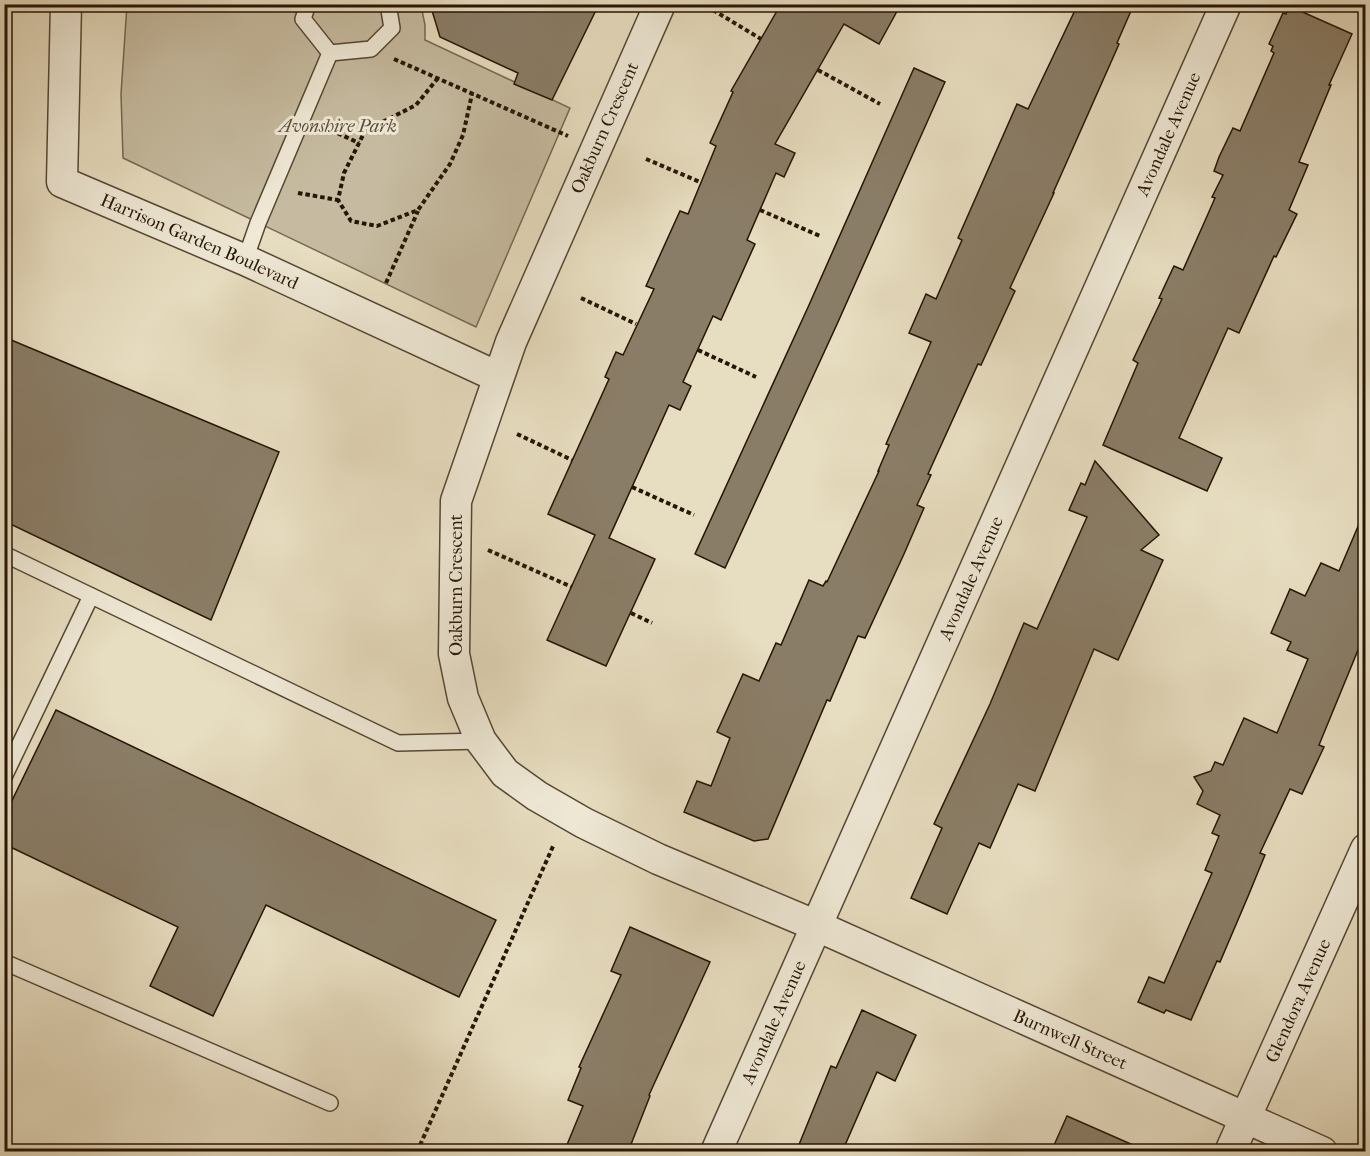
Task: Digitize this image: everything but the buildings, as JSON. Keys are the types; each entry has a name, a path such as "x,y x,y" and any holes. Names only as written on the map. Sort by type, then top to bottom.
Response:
{"street":[{"name":"Harrison Garden Boulevard","path":"66,4 63,182 245,260 498,377"},
{"name":"Oakburn Crescent","path":"660,4 511,342 456,501 454,654 463,698 482,741 505,773 537,796 584,824 658,859 817,926"},
{"name":"Avondale Avenue","path":"716,1152 1226,4"},
{"name":"Glendora Avenue","path":"1230,1152 1365,849"},
{"name":"Burnwell Street","path":"817,926 1246,1116 1322,1152"}],"lane":[{"path":"330,53 371,49 392,28 388,4"},
{"path":"305,12 330,53"},
{"path":"245,260 273,187 330,53"},
{"path":"4,554 398,743 482,741"},
{"path":"4,777 91,596"},
{"path":"4,962 330,1103"}],"path":[{"path":"271,4 305,12"},
{"path":"712,10 761,39"},
{"path":"371,49 596,148"},
{"path":"818,70 880,104"},
{"path":"418,210 377,226 351,221 338,200 344,173 365,131 416,105 438,78"},
{"path":"386,283 418,210 450,164 463,135 472,94"},
{"path":"302,118 359,143"},
{"path":"646,159 700,182"},
{"path":"273,187 338,200"},
{"path":"760,210 820,236"},
{"path":"581,298 636,324"},
{"path":"698,351 756,377"},
{"path":"517,434 572,460"},
{"path":"632,487 694,515"},
{"path":"488,550 572,586"},
{"path":"631,613 652,623"},
{"path":"417,1152 567,813"}],"green space":[{"name":"Avonshire Park","path":"127,5 421,5 425,40 570,108 476,327 123,158 121,94"}]}
